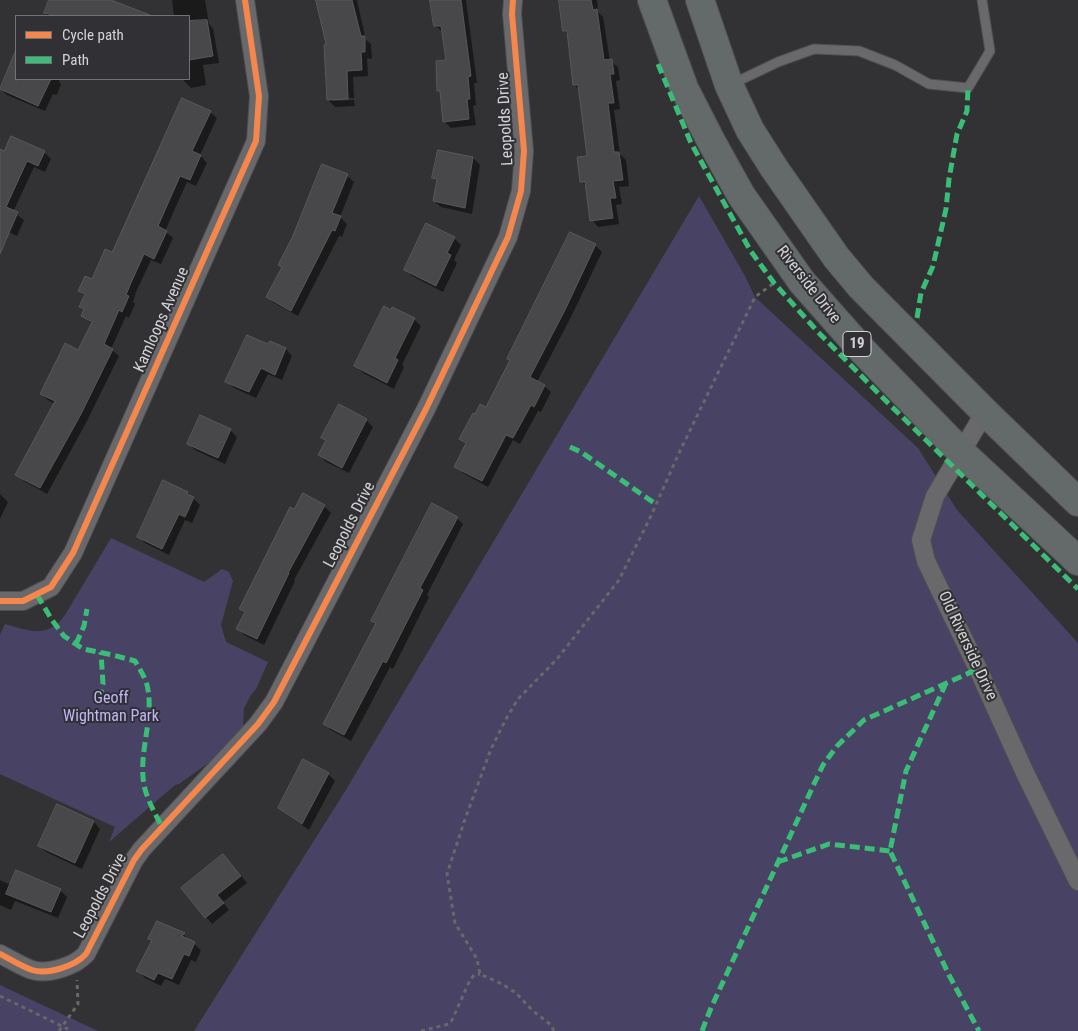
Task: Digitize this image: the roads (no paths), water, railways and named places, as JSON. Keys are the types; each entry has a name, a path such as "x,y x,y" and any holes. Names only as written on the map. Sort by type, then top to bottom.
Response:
{"main road":[{"name":"Riverside Drive","path":"652,0 684,88 741,195 802,282 824,309 962,452 1078,561"},
{"path":"700,0 729,85 750,130 836,257 861,287 985,412 1078,502"}],"street":[{"name":"Kamloops Avenue","path":"0,601 23,601 52,587 73,553 256,141 259,96 245,0"},
{"name":"Leopolds Drive","path":"0,954 31,969 53,970 75,964 86,954 134,860 142,849 258,724 274,702 426,409 508,237 521,191 524,151 512,14 513,0"},
{"name":"Old Riverside Drive","path":"985,412 935,496 921,540 926,561 1078,881"}],"lane":[{"path":"729,85 778,62 814,49 859,51 895,65 929,84 968,88 990,51 982,0"}],"park label":[{"name":"Geoff Wightman Park","path":"111,708"}]}
